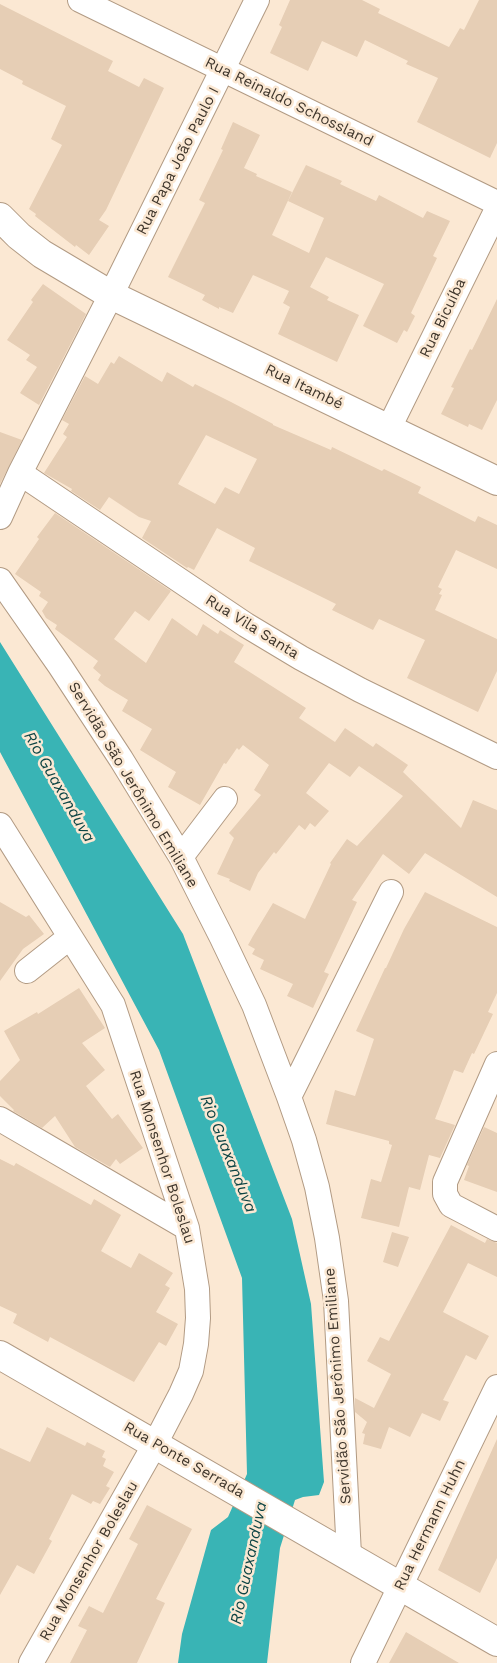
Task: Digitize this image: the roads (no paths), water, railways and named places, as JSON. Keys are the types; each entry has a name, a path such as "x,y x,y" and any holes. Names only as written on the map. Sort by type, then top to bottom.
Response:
{"street":[{"name":"Rua Reinaldo Schossland","path":"80,0 497,204"},
{"name":"Rua Papa João Paulo I","path":"111,295 257,0"},
{"name":"Rua Bicuíba","path":"389,428 497,208"},
{"name":"Rua Itambé","path":"0,217 19,236 42,254 111,295 497,481"},
{"path":"0,517 20,473 111,295"},
{"name":"Rua Vila Santa","path":"20,473 246,625 301,658 360,690 497,757"},
{"name":"Servidão São Jerônimo Emiliane","path":"0,580 111,744 181,858 254,1005 289,1097 304,1140 317,1187 327,1238 334,1292 349,1555"},
{"path":"181,858 225,799"},
{"name":"Rua Monsenhor Boleslau","path":"0,825 113,1005 187,1228 198,1289 196,1344 188,1378 155,1444 31,1663"},
{"path":"289,1097 391,892"},
{"path":"26,971 70,937"},
{"path":"497,1064 445,1182 445,1194 451,1205 497,1229"},
{"path":"0,1119 187,1228"},
{"name":"Rua Ponte Serrada","path":"0,1355 497,1642"},
{"name":"Rua Hermann Huhn","path":"363,1663 497,1387"}],"water":[{"name":"Rio Guaxanduva","path":"0,642 183,934 292,1219 311,1304 324,1482 319,1495 295,1500 280,1548 267,1663 178,1663 182,1634 211,1530 228,1517 247,1474 242,1278 159,1050 0,752"}]}
